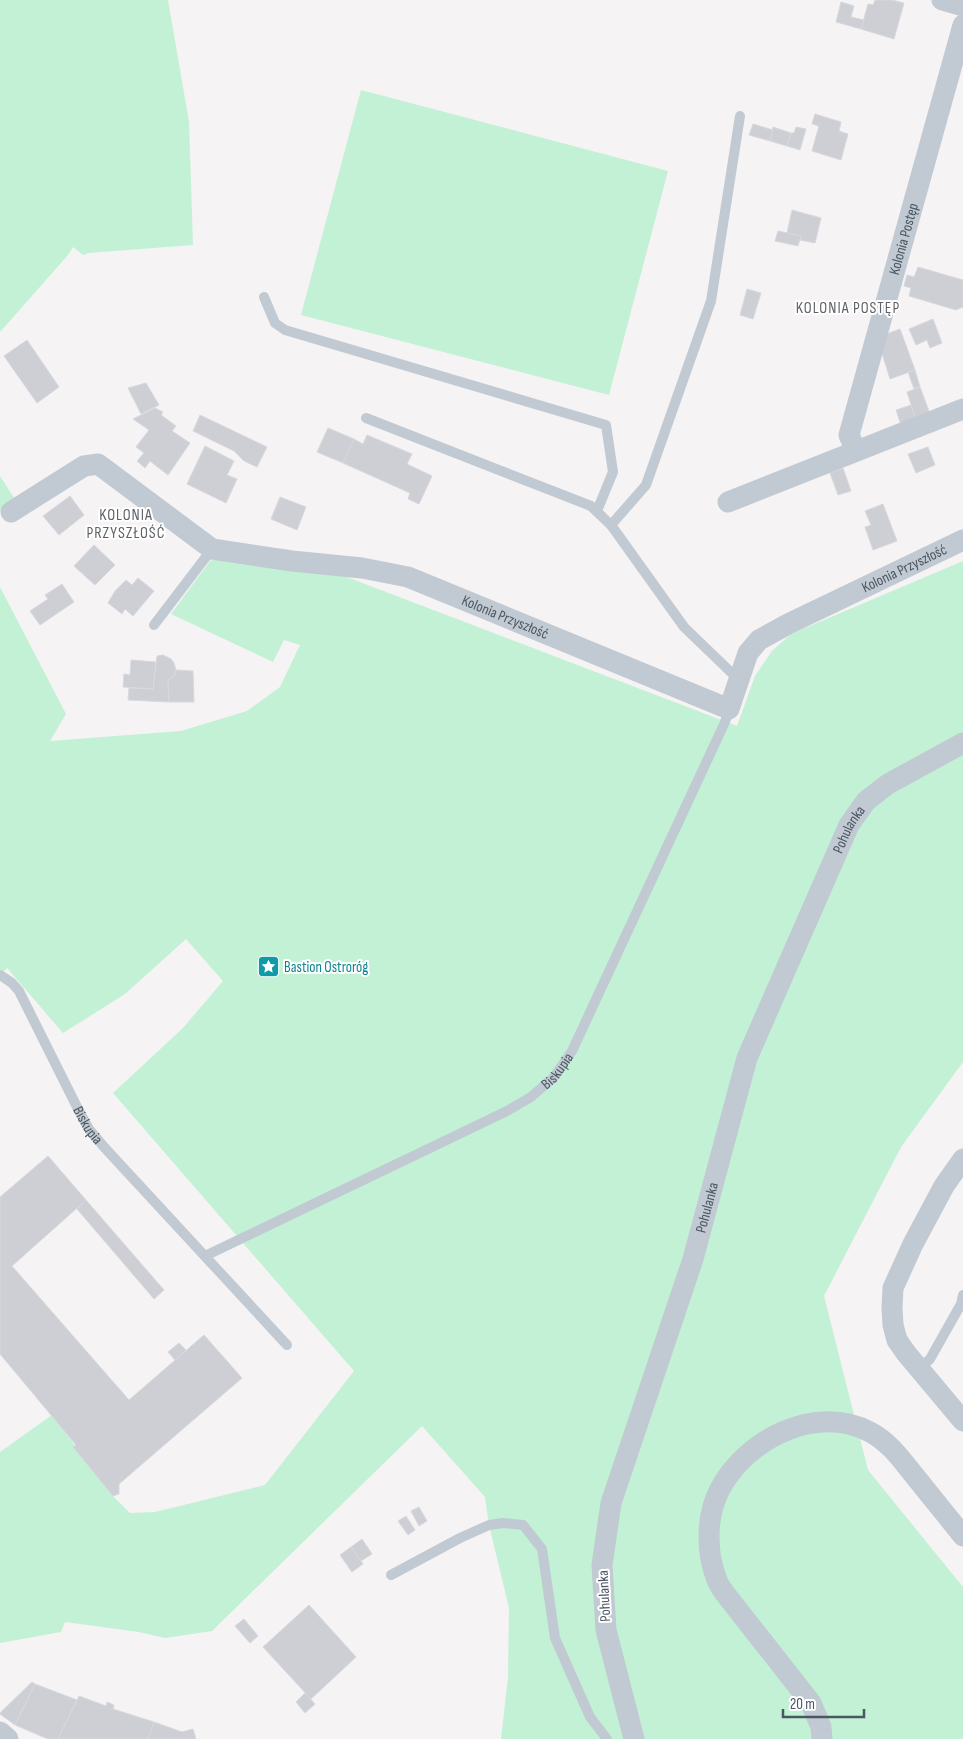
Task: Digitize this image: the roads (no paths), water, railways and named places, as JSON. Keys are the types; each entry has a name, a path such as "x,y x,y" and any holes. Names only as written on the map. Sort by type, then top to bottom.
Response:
{"street":[{"path":"942,0 963,6"},
{"name":"Kolonia Postęp","path":"856,451 849,435 963,25"},
{"path":"728,502 963,409"},
{"name":"Kolonia Przyszłość","path":"11,512 84,466 98,464 212,549 362,568 408,577 729,709 748,653 759,640 788,624 963,540"},
{"name":"Pohulanka","path":"634,1739 606,1630 602,1566 611,1503 693,1259 747,1058 849,825 866,801 888,784 963,742"},
{"path":"963,1159 940,1194 913,1244 893,1288 893,1324 897,1340 963,1421"},
{"path":"822,1739 820,1727 811,1703 726,1596 717,1580 711,1558 710,1527 718,1492 730,1472 764,1442 786,1430 811,1422 840,1422 869,1431 889,1444 963,1536"},
{"path":"0,1732 8,1739"}],"lane":[{"path":"611,525 646,485 711,301 740,116"},
{"path":"264,297 275,323 285,330 606,425 612,472 597,511"},
{"path":"366,418 592,506 611,525 684,627 739,680"},
{"path":"154,626 212,549"},
{"name":"Biskupia","path":"205,1256 507,1111 532,1097 554,1077 572,1051 725,722 729,709"},
{"name":"Biskupia","path":"0,975 12,983 19,991 89,1129 287,1345"},
{"path":"919,1369 930,1359 961,1304 963,1295"},
{"path":"391,1575 460,1538 489,1525 503,1523 523,1526 542,1549 555,1638 590,1717 607,1739"}],"place":[{"name":"Bastion Ostroróg","path":"268,967"}],"district":[{"name":"KOLONIA POSTĘP","path":"848,307"},
{"name":"KOLONIA PRZYSZŁOŚĆ","path":"126,523"}]}
